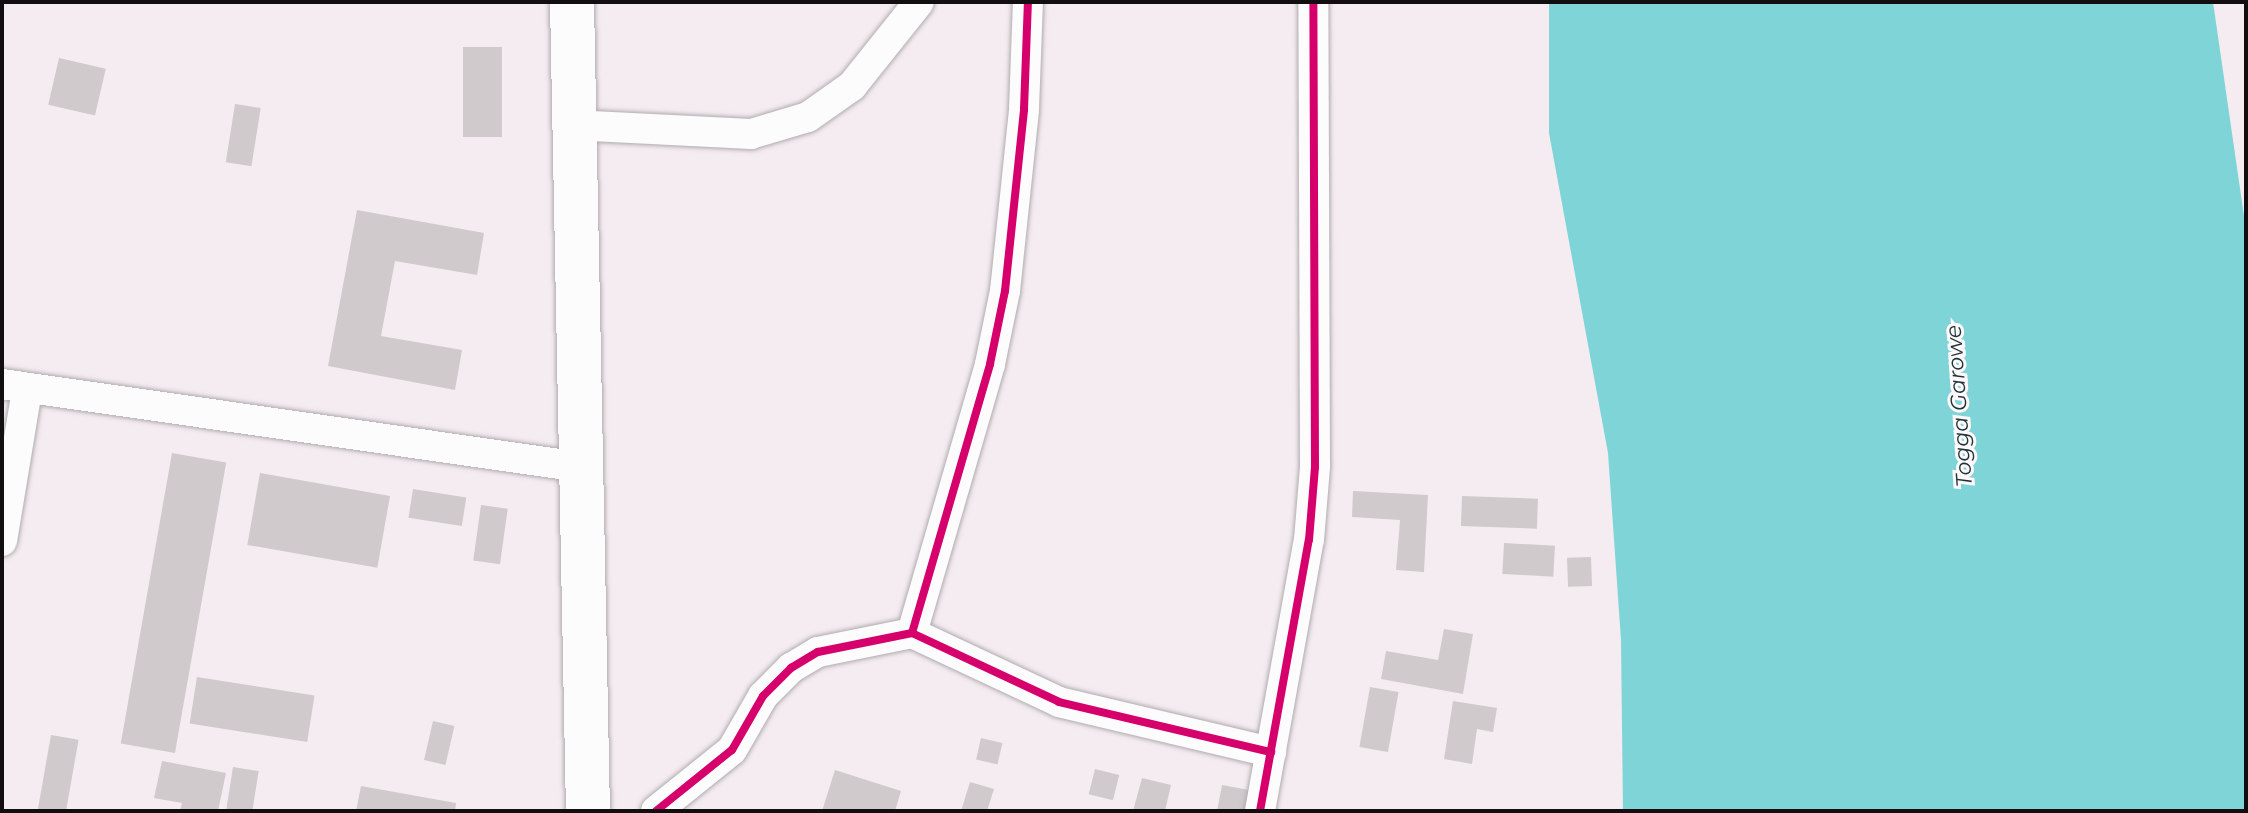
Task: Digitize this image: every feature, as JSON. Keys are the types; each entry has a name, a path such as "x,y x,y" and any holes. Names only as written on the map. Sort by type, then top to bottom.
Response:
{"main road":[{"path":"572,2 572,125 588,811"}],"street":[{"path":"572,125 751,134 808,117 852,86 919,2"},
{"path":"912,633 990,364 1005,291 1024,109 1028,2"},
{"path":"1260,811 1306,555 1315,467 1313,2"},
{"path":"2,541 15,387 580,467"},
{"path":"656,811 732,750 763,696 791,668 818,652 912,633 1059,702 1271,752"}],"water":[{"name":"Togga Garowe","path":"1549,2 2213,2 2246,230 2246,811 1623,811 1621,640 1608,453 1549,133"}],"building":[{"path":"463,47 502,47 502,137 463,137"},
{"path":"59,58 106,69 95,116 48,105"},
{"path":"235,104 261,108 251,166 226,162"},
{"path":"357,210 484,233 477,275 395,261 381,336 462,350 455,390 328,366"},
{"path":"172,453 226,463 175,753 121,744"},
{"path":"260,473 390,496 377,568 247,545"},
{"path":"413,489 466,497 462,526 408,518"},
{"path":"1353,491 1428,495 1424,572 1396,570 1400,520 1352,517"},
{"path":"1462,496 1538,499 1537,529 1461,526"},
{"path":"481,505 508,509 500,564 473,560"},
{"path":"1504,543 1555,546 1553,577 1502,574"},
{"path":"1591,557 1592,586 1568,587 1567,558"},
{"path":"1444,629 1473,634 1463,694 1381,679 1386,651 1438,660"},
{"path":"197,677 315,696 307,742 190,723"},
{"path":"1370,687 1399,692 1388,752 1359,747"},
{"path":"1453,701 1497,708 1493,732 1477,729 1472,764 1444,759"},
{"path":"433,721 454,726 445,765 424,760"},
{"path":"51,735 79,740 66,811 38,811"},
{"path":"981,738 1002,743 997,764 976,759"},
{"path":"162,761 226,773 218,811 180,811 182,803 154,798"},
{"path":"233,767 259,771 252,811 226,810"},
{"path":"1095,769 1119,775 1113,800 1089,794"},
{"path":"835,770 901,791 895,811 822,811"},
{"path":"1142,778 1171,785 1165,811 1133,811"},
{"path":"970,782 994,789 987,811 961,811"},
{"path":"1222,785 1249,790 1245,811 1217,811"},
{"path":"361,786 456,803 455,811 356,811"}],"cycle path":[{"path":"912,633 990,364 1005,291 1024,109 1028,2"},
{"path":"1260,811 1309,540 1315,467 1313,2"},
{"path":"656,811 732,750 763,696 791,668 818,652 912,633 1059,702 1271,752"}]}
